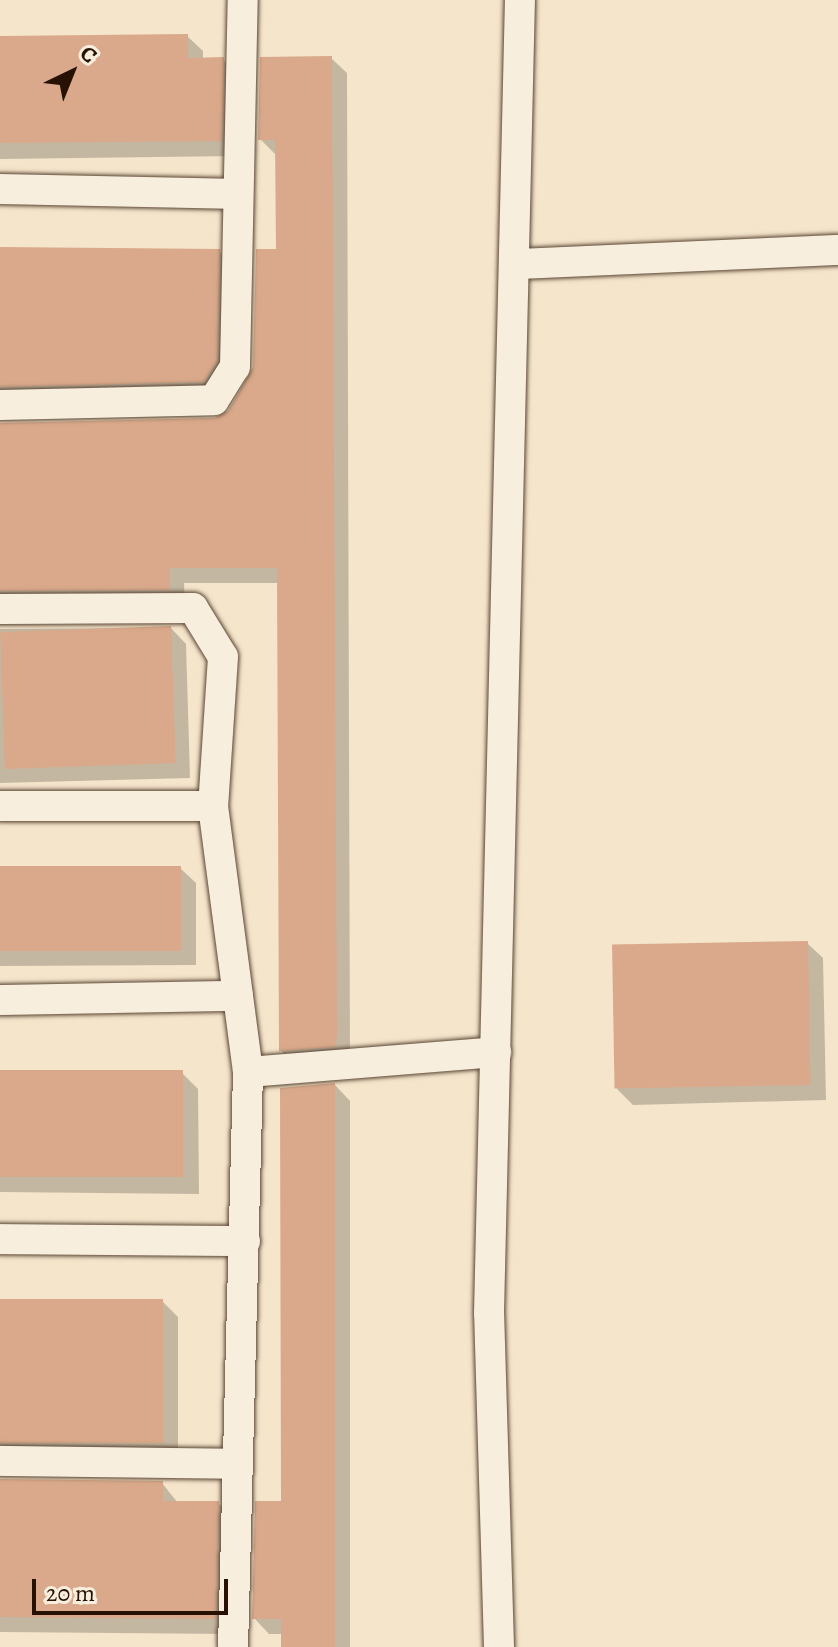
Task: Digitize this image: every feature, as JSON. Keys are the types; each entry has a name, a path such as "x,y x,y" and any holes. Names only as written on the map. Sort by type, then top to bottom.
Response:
{"lane":[{"path":"0,405 214,400 235,367 243,0"},
{"path":"499,1647 489,1313 517,264 520,0"},
{"path":"0,189 238,194"},
{"path":"517,264 838,250"},
{"path":"0,609 193,608 223,657 213,806 248,1072 233,1647"},
{"path":"0,806 213,806"},
{"path":"0,1000 238,996"},
{"path":"248,1072 496,1052"},
{"path":"0,1239 245,1241"},
{"path":"0,1461 238,1464"}],"building":[{"path":"188,34 188,58 224,57 222,141 0,143 0,36"},
{"path":"332,56 337,1036 335,1047 279,1051 277,568 170,568 170,590 0,591 0,423 214,418 229,410 253,367 256,249 276,249 275,140 258,140 260,57"},
{"path":"0,247 220,249 217,362 204,382 0,387"},
{"path":"171,626 176,763 5,769 0,632"},
{"path":"0,866 181,866 181,951 0,951"},
{"path":"808,941 811,1085 615,1088 612,944"},
{"path":"0,1070 183,1070 183,1177 0,1177"},
{"path":"335,1083 335,1647 281,1647 281,1619 252,1619 255,1501 281,1501 280,1088"},
{"path":"0,1299 163,1299 163,1443 0,1443"},
{"path":"0,1479 163,1481 163,1501 219,1501 216,1619 0,1617"}]}
